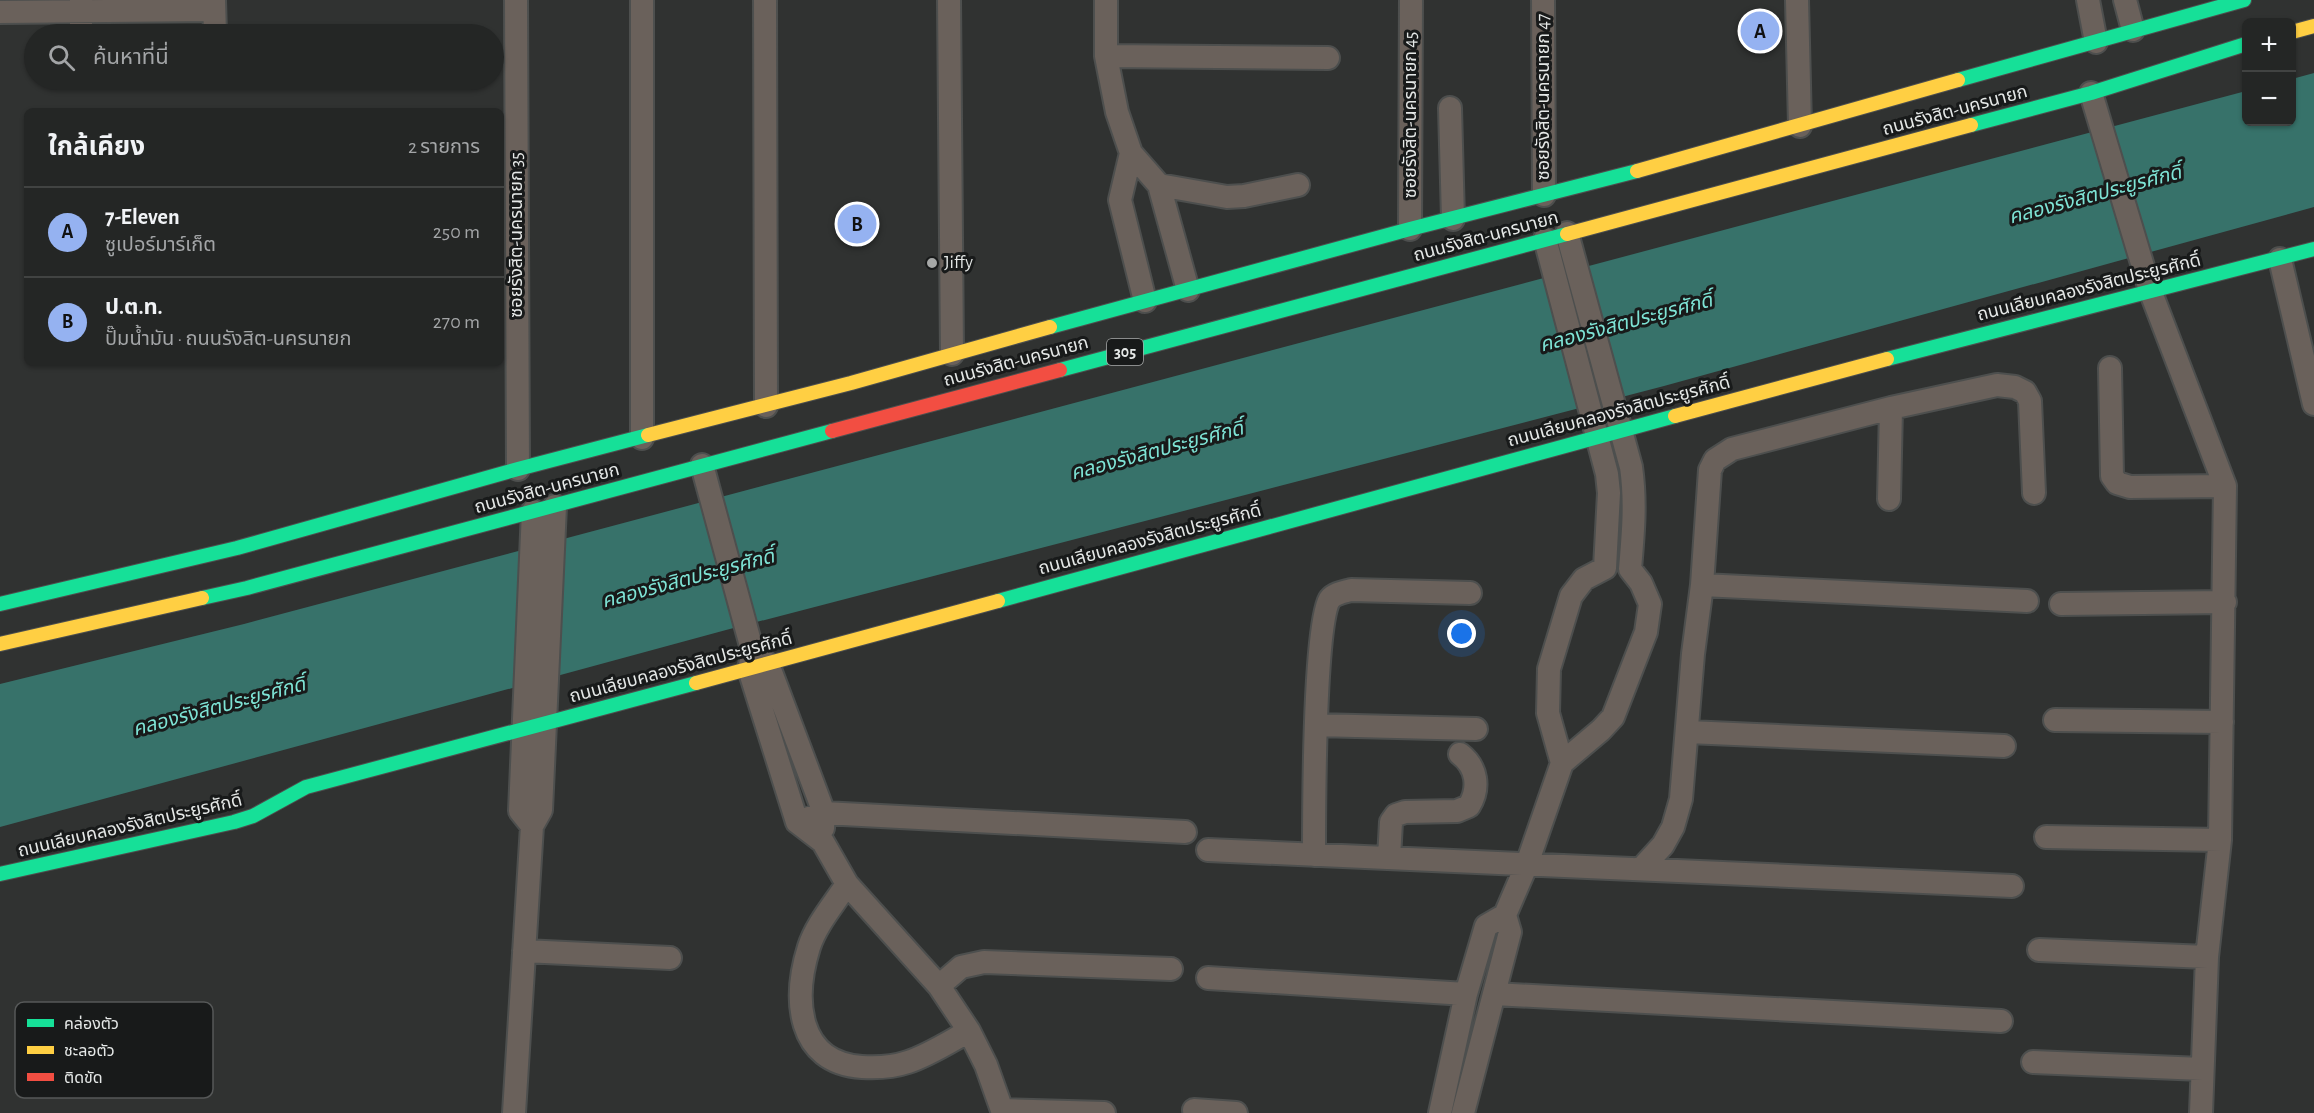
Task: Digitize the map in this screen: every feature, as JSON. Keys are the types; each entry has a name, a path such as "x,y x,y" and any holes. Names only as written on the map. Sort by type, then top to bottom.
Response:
{"main road":[{"name":"ถนนรังสิต-นครนายก","path":"0,604 237,548 518,469 766,406 1410,229 1800,126 2244,0"},
{"path":"2296,31 2314,26"},
{"name":"ถนนรังสิต-นครนายก","path":"555,506 702,465 1559,247 2091,93 2202,56 2242,45"},
{"name":"ถนนเลียบคลองรังสิตประยูรศักดิ์","path":"0,874 234,822 253,816 306,787 534,726 754,655 1609,432 2146,280 2280,258 2314,249"},
{"name":"ถนนรังสิต-นครนายก","path":"0,644 540,524"}],"street":[{"name":"ซอยรังสิต-นครนายก 35","path":"516,0 518,469"},
{"path":"642,0 642,438"},
{"path":"765,0 766,406"},
{"path":"949,0 952,354"},
{"path":"1106,0 1106,56 1111,88 1131,153 1160,185 1188,290"},
{"name":"ซอยรังสิต-นครนายก 45","path":"1410,229 1411,0"},
{"name":"ซอยรังสิต-นครนายก 47","path":"1543,0 1544,195"},
{"path":"1797,0 1800,126"},
{"path":"2088,0 2096,42"},
{"path":"2125,0 2133,30"},
{"path":"81,5 81,24"},
{"path":"0,12 81,5 214,5 215,24"},
{"path":"1106,56 1328,58"},
{"path":"2091,93 2146,280 2225,486 2220,840 2207,957 2201,1113"},
{"path":"1450,108 1453,219"},
{"path":"1131,153 1120,201 1145,301"},
{"path":"1160,185 1227,197 1244,196 1298,185"},
{"path":"1440,1113 1466,994 1486,926 1505,915 1527,864 1562,763 1613,717 1646,632 1650,604 1641,583 1630,569 1635,494 1631,467 1609,432 1559,247"},
{"path":"2280,258 2314,404"},
{"path":"2110,368 2112,476 2117,483 2130,487 2225,486"},
{"path":"1642,868 1663,845 1673,827 1681,799 1693,654 1702,585 1710,470 1715,460 1732,449 1891,408 1997,385 2015,387 2025,392 2030,401 2034,493"},
{"path":"1889,499 1891,408"},
{"path":"1605,567 1609,493 1607,474 1609,432"},
{"path":"702,465 797,822 823,842 847,884 939,986 969,1031 986,1065 1003,1111 1104,1113"},
{"path":"514,1113 532,826 520,811 534,726 540,524 555,506"},
{"path":"1562,763 1548,713 1549,669 1571,596 1584,579 1605,567 1630,569"},
{"path":"1702,585 2027,601"},
{"path":"1314,855 1316,725 1322,628 1324,610 1330,598 1351,590 1470,593"},
{"path":"2061,604 2225,602"},
{"path":"754,655 824,813 823,842"},
{"path":"2055,720 2223,723"},
{"path":"1316,725 1476,729"},
{"path":"1688,732 2004,746"},
{"path":"1389,858 1390,822 1396,815 1404,812 1457,811 1469,806 1476,788 1474,771 1460,754"},
{"path":"797,822 824,813 1185,832"},
{"path":"2046,837 2220,840"},
{"path":"1208,850 2012,886"},
{"path":"847,884 826,915 810,945 803,973 801,1006 806,1031 813,1045 827,1057 847,1066 880,1068 907,1062 969,1031"},
{"path":"1463,1113 1510,932 1505,915"},
{"path":"2039,950 2207,957"},
{"path":"524,951 670,958"},
{"path":"939,986 961,967 984,962 1171,969"},
{"path":"1208,978 1466,994"},
{"path":"1494,994 2001,1021"},
{"path":"2033,1062 2202,1070"},
{"path":"1194,1110 1236,1113"}],"water":[{"name":"คลองรังสิตประยูรศักดิ์","path":"2314,73 2314,207 1664,386 726,630 0,827 0,684 244,624 2242,92 2242,126 2296,126 2296,78"}],"traffic: fast":[{"path":"1958,80 2244,0"},
{"path":"1971,125 2091,93 2242,45"},
{"path":"1050,327 1410,229 1637,171"},
{"path":"1060,370 1567,234"},
{"path":"1887,359 2314,249"},
{"path":"998,601 1675,416"},
{"path":"202,598 247,588 832,431"},
{"path":"0,604 237,548 648,435"},
{"path":"0,874 234,822 253,816 306,787 696,683"}],"traffic: slow":[{"path":"2296,31 2314,26"},
{"path":"1637,171 1958,80"},
{"path":"1567,234 1971,125"},
{"path":"648,435 851,383 1050,327"},
{"path":"1675,416 1887,359"},
{"path":"0,644 202,598"},
{"path":"696,683 998,601"}],"traffic: jam":[{"path":"832,431 1060,370"}],"place":[{"name":"7-Eleven","path":"1760,31"},
{"name":"ป.ต.ท.","path":"857,224"},
{"name":"Jiffy","path":"932,263"}]}
